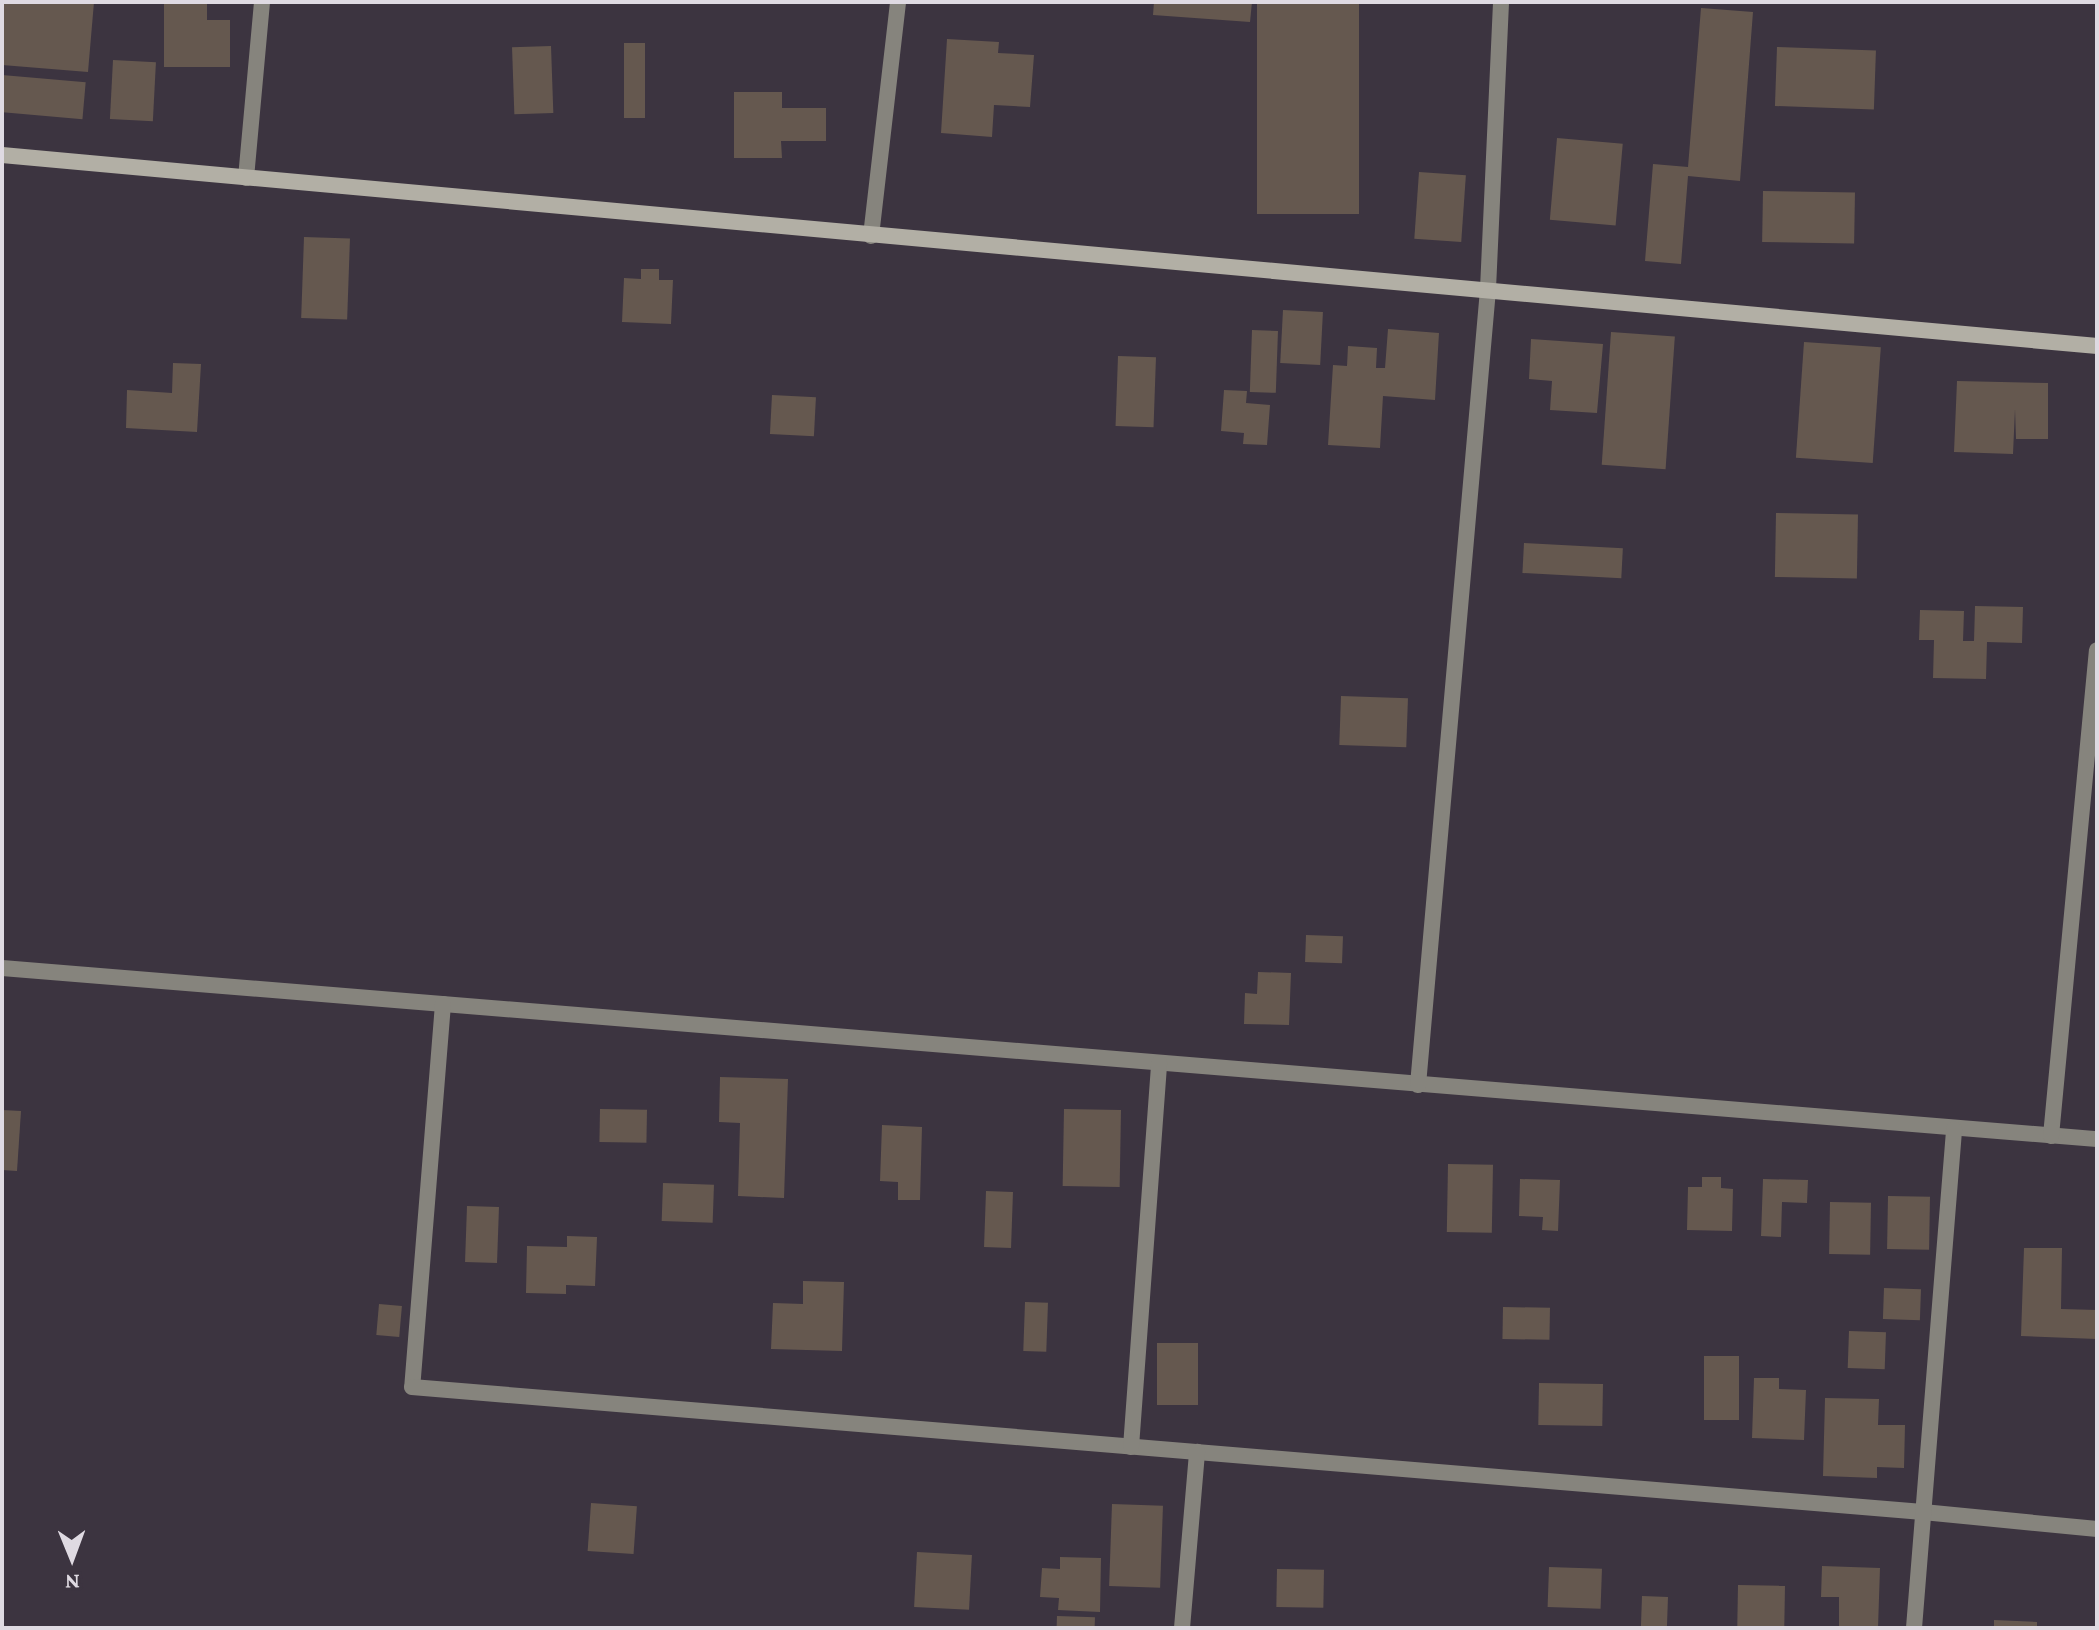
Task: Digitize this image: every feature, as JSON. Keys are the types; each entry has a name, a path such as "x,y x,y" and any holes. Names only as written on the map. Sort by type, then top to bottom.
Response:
{"street":[{"path":"246,178 262,2"},
{"path":"871,236 898,2"},
{"path":"1418,1085 1488,289 1501,2"},
{"path":"2,155 2097,346"},
{"path":"2051,1136 2097,650"},
{"path":"2,968 1954,1130 2097,1139"},
{"path":"443,1004 412,1387 2097,1529"},
{"path":"1131,1447 1159,1063"},
{"path":"1914,1628 1954,1130"},
{"path":"1182,1628 1197,1452"}],"building":[{"path":"2,2 94,2 88,72 2,65"},
{"path":"164,2 207,2 207,20 230,20 230,67 164,67"},
{"path":"1154,2 1252,2 1250,22 1153,15"},
{"path":"1257,2 1359,2 1359,214 1257,214"},
{"path":"1701,8 1753,12 1740,181 1688,176 1681,264 1645,261 1653,164 1688,167"},
{"path":"947,39 999,42 998,53 1034,55 1030,107 994,105 992,137 941,133"},
{"path":"624,43 645,43 645,118 624,118"},
{"path":"551,46 553,113 514,114 512,47"},
{"path":"1777,47 1876,50 1874,109 1775,106"},
{"path":"113,60 156,62 153,121 110,119"},
{"path":"2,75 86,82 82,119 2,112"},
{"path":"734,92 782,92 782,108 826,108 826,141 781,141 782,158 734,158"},
{"path":"1557,138 1623,144 1616,225 1550,220"},
{"path":"1419,172 1466,175 1461,242 1414,239"},
{"path":"1763,191 1855,193 1854,244 1762,242"},
{"path":"304,237 350,239 347,320 301,318"},
{"path":"641,269 659,269 659,280 673,280 671,324 622,322 624,278 641,279"},
{"path":"1283,310 1323,312 1320,365 1280,363"},
{"path":"1388,329 1439,333 1435,400 1383,396 1380,448 1328,445 1333,365 1347,366 1348,346 1377,348 1376,368 1385,368"},
{"path":"1252,330 1278,331 1276,393 1250,392"},
{"path":"1611,332 1675,336 1666,469 1602,465"},
{"path":"1531,339 1603,344 1597,413 1550,410 1552,381 1529,379"},
{"path":"1804,342 1881,347 1873,463 1796,458"},
{"path":"1118,356 1156,357 1154,427 1116,426"},
{"path":"173,363 201,364 197,432 126,428 127,390 172,393"},
{"path":"1957,381 2048,383 2048,439 2016,439 2015,409 2013,454 1954,452"},
{"path":"1224,390 1247,391 1246,403 1270,405 1267,445 1243,444 1244,433 1221,431"},
{"path":"772,395 816,397 814,436 770,434"},
{"path":"1776,513 1858,514 1857,578 1775,577"},
{"path":"1524,543 1623,548 1621,578 1522,573"},
{"path":"1975,606 2023,607 2022,643 1987,642 1986,679 1933,678 1934,640 1919,640 1920,610 1964,611 1963,641 1974,641"},
{"path":"1341,696 1408,698 1406,747 1339,745"},
{"path":"1306,935 1343,936 1342,963 1305,962"},
{"path":"1258,972 1291,973 1289,1025 1244,1024 1245,993 1257,994"},
{"path":"720,1077 788,1079 784,1198 738,1196 740,1123 719,1122"},
{"path":"600,1109 647,1110 646,1143 599,1142"},
{"path":"1064,1109 1121,1110 1120,1187 1063,1186"},
{"path":"2,1110 21,1111 17,1171 2,1170"},
{"path":"882,1125 922,1127 920,1200 898,1200 898,1182 880,1181"},
{"path":"1448,1164 1493,1165 1492,1233 1447,1232"},
{"path":"1702,1177 1721,1177 1721,1188 1733,1189 1732,1231 1687,1230 1688,1187 1702,1187"},
{"path":"1520,1179 1560,1180 1558,1231 1542,1230 1543,1217 1519,1216"},
{"path":"1763,1179 1808,1180 1807,1203 1782,1202 1781,1237 1761,1236"},
{"path":"663,1183 714,1185 713,1223 662,1221"},
{"path":"986,1191 1013,1192 1011,1248 984,1247"},
{"path":"1888,1196 1930,1197 1929,1250 1887,1249"},
{"path":"1830,1202 1871,1203 1870,1255 1829,1254"},
{"path":"467,1206 499,1207 497,1263 465,1262"},
{"path":"567,1236 597,1237 595,1286 566,1285 566,1294 526,1293 527,1246 567,1247"},
{"path":"2024,1248 2062,1248 2061,1309 2097,1310 2097,1339 2021,1336"},
{"path":"803,1281 844,1282 842,1351 771,1349 773,1303 803,1304"},
{"path":"1884,1288 1921,1289 1920,1320 1883,1319"},
{"path":"1025,1302 1048,1303 1046,1352 1023,1351"},
{"path":"379,1304 402,1306 399,1337 376,1335"},
{"path":"1503,1307 1550,1308 1549,1340 1502,1339"},
{"path":"1849,1331 1886,1332 1885,1369 1848,1368"},
{"path":"1157,1343 1198,1343 1198,1405 1157,1405"},
{"path":"1704,1356 1739,1356 1739,1420 1704,1420"},
{"path":"1754,1378 1779,1378 1779,1389 1806,1390 1804,1440 1752,1438"},
{"path":"1539,1383 1603,1384 1602,1426 1538,1425"},
{"path":"1825,1398 1879,1399 1878,1425 1905,1425 1904,1468 1877,1467 1877,1478 1823,1476"},
{"path":"591,1503 637,1506 634,1554 588,1551"},
{"path":"1112,1504 1163,1506 1160,1588 1109,1586"},
{"path":"917,1552 972,1555 969,1610 914,1607"},
{"path":"1060,1557 1101,1558 1100,1612 1058,1610 1059,1598 1040,1597 1042,1568 1060,1569"},
{"path":"1822,1566 1880,1568 1878,1628 1839,1628 1839,1597 1821,1597"},
{"path":"1549,1567 1602,1569 1601,1609 1548,1607"},
{"path":"1277,1569 1324,1570 1323,1608 1276,1607"},
{"path":"1738,1585 1785,1586 1784,1628 1737,1628"},
{"path":"1642,1596 1668,1597 1667,1628 1641,1628"},
{"path":"1057,1616 1095,1617 1095,1628 1057,1628"},
{"path":"1994,1620 2037,1622 2037,1628 1994,1628"}]}
